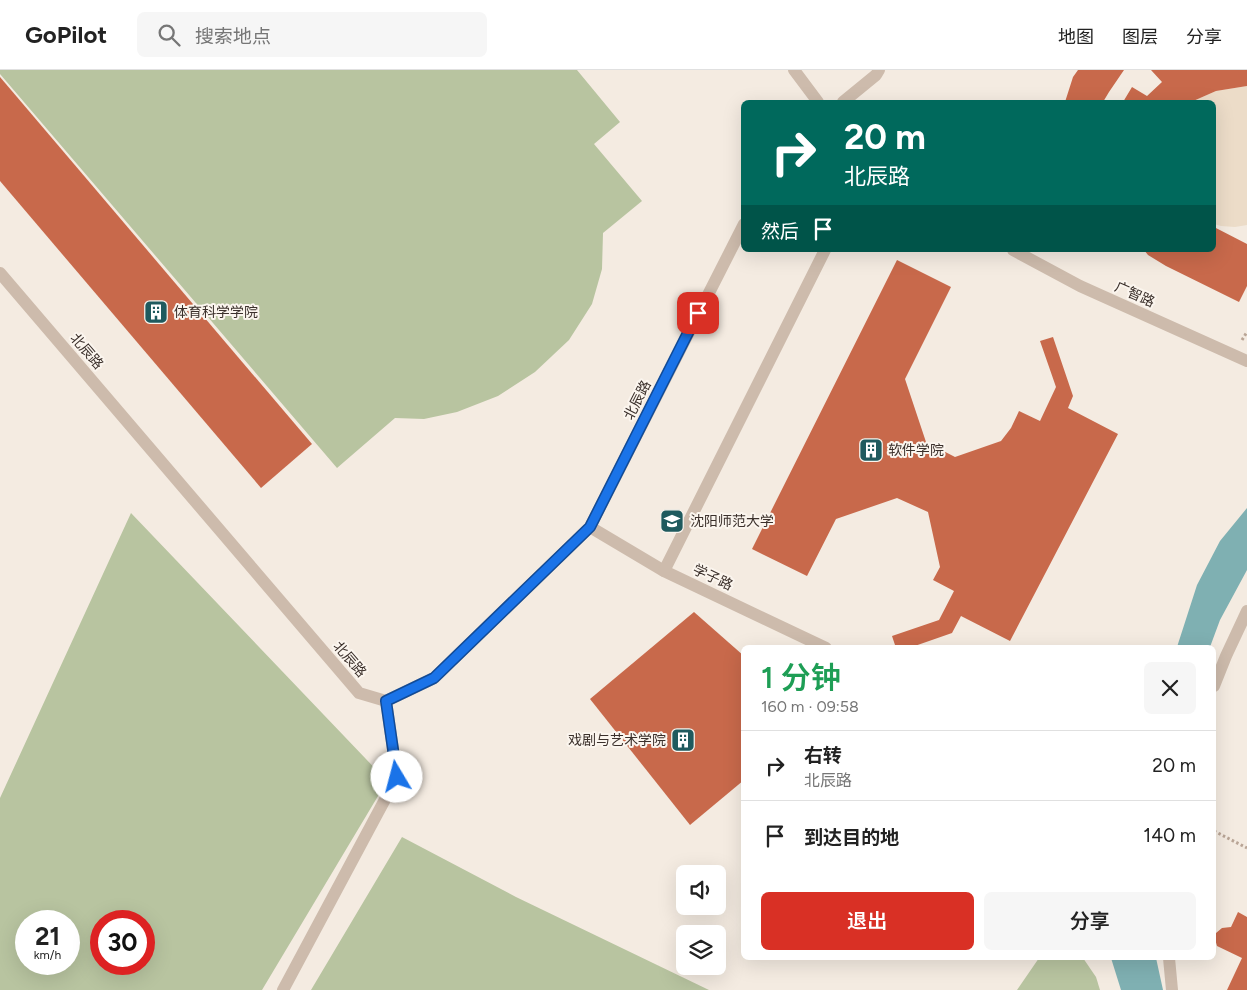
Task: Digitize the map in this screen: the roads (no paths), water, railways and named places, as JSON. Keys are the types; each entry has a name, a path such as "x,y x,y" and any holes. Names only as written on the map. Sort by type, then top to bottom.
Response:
{"street":[{"path":"794,70 816,100"},
{"path":"845,100 876,75 879,70"},
{"name":"北辰路","path":"0,273 359,693 386,701 434,678 590,527 741,230"},
{"path":"664,571 824,252"},
{"name":"广智路","path":"1017,252 1080,286 1247,361"},
{"name":"学子路","path":"590,527 664,571 820,645"},
{"path":"1216,681 1247,611"},
{"path":"283,990 397,777 386,701"},
{"path":"1169,960 1172,990"}],"water":[{"path":"1247,508 1247,570 1220,620 1211,645 1178,645 1197,585 1220,541"},
{"path":"1112,960 1156,960 1163,990 1121,990"}],"place":[{"name":"体育科学学院","path":"156,312"},
{"name":"软件学院","path":"871,450"},
{"name":"沈阳师范大学","path":"672,521"},
{"name":"戏剧与艺术学院","path":"683,740"}]}
